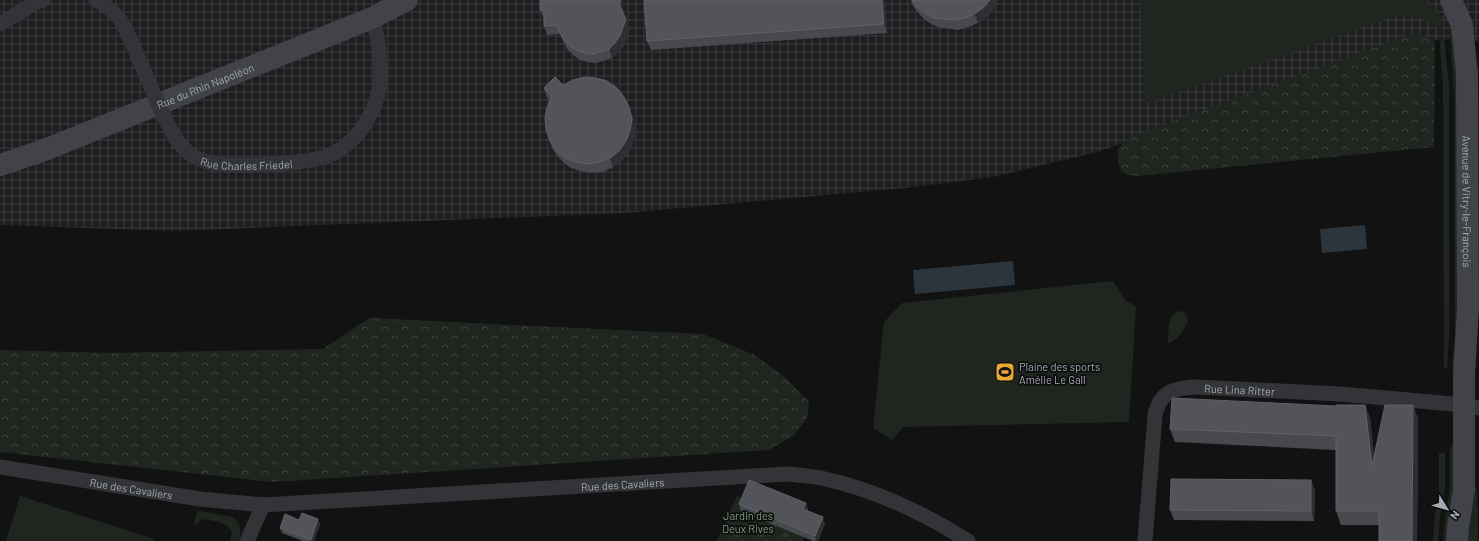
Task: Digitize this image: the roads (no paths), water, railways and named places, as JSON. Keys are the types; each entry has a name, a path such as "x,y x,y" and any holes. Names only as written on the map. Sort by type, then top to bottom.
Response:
{"main road":[{"name":"Rue du Rhin Napoléon","path":"0,165 47,149 372,18 407,0"},
{"name":"Avenue de Vitry-le-François","path":"1451,0 1462,25 1467,74 1468,308 1464,374 1472,406 1464,489 1457,541"}],"street":[{"path":"0,24 35,3 43,0"},
{"name":"Rue Charles Friedel","path":"96,0 105,5 124,24 164,117 182,147 201,160 213,164 231,166 277,164 312,160 329,155 343,148 355,137 371,113 376,99 381,72 376,27 372,18"},
{"name":"Rue Lina Ritter","path":"1145,541 1154,415 1157,404 1164,396 1179,388 1196,387 1331,393 1472,406"},
{"name":"Rue des Cavaliers","path":"0,467 200,499 263,505 787,474 821,478 857,488 908,508 968,541"},
{"path":"247,541 263,505"}],"place":[{"name":"Plaine des sports Amélie Le Gall","path":"1005,372"}],"park label":[{"name":"Jardin des Deux Rives","path":"748,521"}]}
